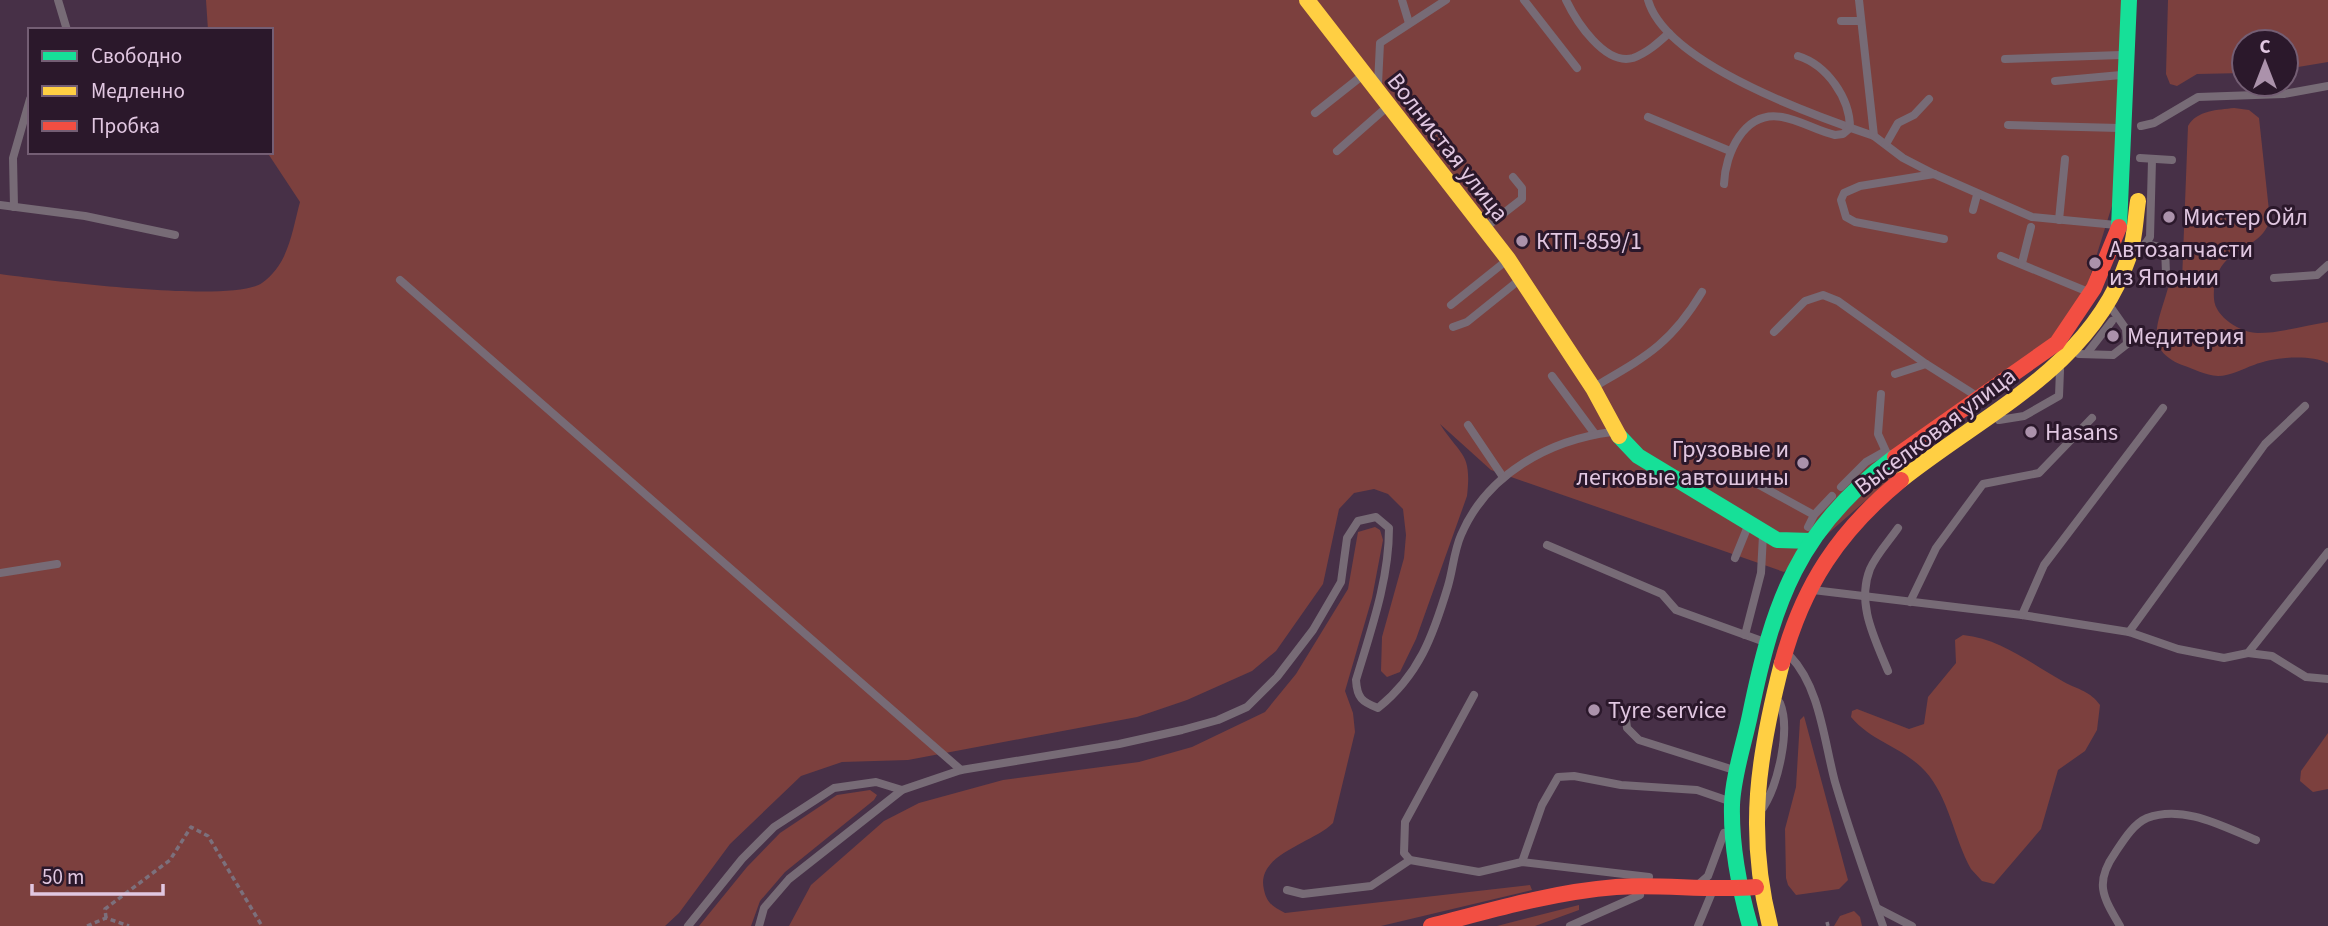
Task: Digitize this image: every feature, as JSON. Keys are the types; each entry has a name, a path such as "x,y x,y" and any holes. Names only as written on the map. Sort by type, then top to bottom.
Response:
{"main road":[{"name":"Волнистая улица","path":"1307,0 1508,259 1593,388 1615,432 1638,456 1763,532 1784,542 1807,541"},
{"name":"Выселковая улица","path":"1774,922 1760,887 1753,826 1755,792 1784,650 1807,589 1856,519 1901,478 2079,354 2112,309 2139,246 2137,226 2146,159 2127,75 2129,0"},
{"path":"2142,88 2143,0"},
{"name":"Выселковая улица","path":"1750,926 1739,889 1731,826 1732,803 1765,642 1784,588 1807,541 1888,456 1982,399 2057,343 2079,318 2119,226 2136,122"},
{"path":"1431,926 1574,891 1760,887"}],"lane":[{"path":"58,0 66,28"},
{"path":"1402,0 1409,23"},
{"path":"1337,150 1382,100 1380,43 1446,0"},
{"path":"1524,0 1577,68"},
{"path":"1566,0 1597,43 1618,58 1630,59 1646,52 1669,33"},
{"path":"1648,0 1652,12 1669,33 1711,68 1874,136 1903,158 1934,174 2032,217 2119,226"},
{"path":"1860,0 1874,136"},
{"path":"1841,21 1861,21"},
{"path":"1724,184 1730,150 1749,125 1758,119 1780,116 1835,135 1843,134 1850,128 1850,109 1835,84 1809,59 1798,55"},
{"path":"2005,59 2128,55"},
{"path":"1315,113 1363,75"},
{"path":"2055,81 2127,75"},
{"path":"2008,125 2154,123 2198,97 2284,94 2328,86"},
{"path":"1886,144 1898,123 1914,115 1929,99"},
{"path":"14,207 13,158 28,106"},
{"path":"1648,117 1730,150"},
{"path":"2059,220 2065,159"},
{"path":"2146,159 2172,160"},
{"path":"1934,174 1860,186 1844,193 1841,200 1846,217 1855,222 1944,239"},
{"path":"1484,229 1522,199 1522,188 1513,177"},
{"path":"1973,210 1977,195"},
{"path":"0,205 85,215 175,235"},
{"path":"2022,263 2031,228"},
{"path":"2139,246 2165,248 2166,273"},
{"path":"2001,256 2092,293"},
{"path":"1451,305 1508,259"},
{"path":"2274,278 2318,275 2328,265"},
{"path":"1453,327 1467,322 1521,279"},
{"path":"400,280 961,770"},
{"path":"1593,388 1652,354 1672,335 1702,292"},
{"path":"1774,332 1805,302 1823,295 1838,301 1926,364 1982,399"},
{"path":"2079,354 2113,355 2127,344 2126,329 2112,309"},
{"path":"1895,374 1926,364"},
{"path":"1986,419 2004,421 2024,416 2059,396 2059,366"},
{"path":"1552,376 1595,434"},
{"path":"1807,541 1814,515 1866,462 1888,456 1878,434 1881,394"},
{"path":"2129,632 2265,444 2305,406"},
{"path":"2022,615 2043,565 2163,408"},
{"path":"1910,602 1936,548 1983,484 2039,473 2092,418"},
{"path":"1468,425 1503,477"},
{"path":"759,926 764,908 789,879 902,790 961,770 1119,744 1218,720 1247,707 1277,677 1313,631 1341,582 1347,538 1359,521 1376,517 1389,528 1387,557 1382,589 1356,680 1357,693 1362,702 1378,708 1399,691 1416,670 1448,586 1460,537 1476,505 1503,477 1541,453 1595,434 1615,432"},
{"path":"1752,481 1814,515"},
{"path":"1735,558 1749,523"},
{"path":"1888,671 1870,626 1863,596 1870,568 1898,528"},
{"path":"1745,635 1761,573 1763,532"},
{"path":"1547,545 1662,594 1676,610 1765,642"},
{"path":"2248,653 2328,552"},
{"path":"0,573 57,564"},
{"path":"1807,589 2022,615 2129,632 2211,657 2224,658 2248,653 2272,656 2306,677 2328,679"},
{"path":"1784,650 1802,669 1811,691 1836,783 1883,926"},
{"path":"1474,695 1405,822 1404,853 1418,864 1479,872 1522,862 1638,874 1660,879 1664,887 1570,926"},
{"path":"1626,720 1627,728 1639,740 1737,771"},
{"path":"1522,862 1542,805 1558,777 1574,776 1621,785 1697,790 1732,803"},
{"path":"688,926 742,859 774,827 834,788 876,782 902,790"},
{"path":"2120,926 2102,893 2104,869 2132,829 2147,818 2163,815 2204,818 2256,840"},
{"path":"1692,889 1708,876 1724,832 1731,826"},
{"path":"1287,890 1303,894 1371,886 1410,860"},
{"path":"1698,926 1713,890"},
{"path":"1877,908 1912,926"}],"path":[{"path":"106,918 105,909 170,860 191,827 208,836 262,926"},
{"path":"87,926 106,918 129,926"}],"shaded area":[{"path":"206,0 2127,0 2120,180 2078,315 1784,572 1491,470 1440,424 1466,463 1467,496 1416,639 1400,672 1387,677 1381,671 1382,637 1404,558 1406,535 1403,509 1388,494 1374,489 1354,493 1339,509 1323,584 1276,651 1252,671 1187,700 1137,717 908,760 842,762 801,776 730,844 679,913 665,926 0,926 0,274 178,291 244,289 262,283 271,275 284,257 300,202 268,154 273,154 273,28 208,28"},
{"path":"2168,0 2328,0 2328,62 2300,67 2300,28 2230,28 2230,73 2197,74 2177,86 2170,84 2166,74"},
{"path":"2234,108 2249,110 2259,118 2270,220 2262,235 2230,257 2221,267 2215,285 2215,306 2230,323 2258,333 2328,322 2328,363 2311,358 2281,358 2218,376 2182,365 2162,351 2158,342 2158,323 2168,288 2182,281 2188,126 2202,114"},
{"path":"1375,527 1380,530 1383,540 1372,598 1345,691 1353,713 1355,732 1333,823 1287,851 1268,867 1264,878 1265,895 1285,913 1530,885 1532,890 1381,926 789,926 811,885 884,821 919,803 1003,780 1139,762 1192,747 1265,712 1296,674 1348,589 1358,532"},
{"path":"1963,635 1977,637 2016,653 2088,694 2100,705 2097,730 2085,751 2058,770 2041,829 1994,884 1982,881 1971,869 1940,793 1925,771 1907,756 1868,733 1851,717 1852,711 1857,709 1909,729 1924,724 1928,697 1956,663 1955,640"},
{"path":"1804,716 1848,880 1839,889 1796,895 1786,878 1785,829 1796,787 1800,720"},
{"path":"2328,733 2328,789 2313,792 2300,781 2301,771"},
{"path":"870,790 877,795 874,800 785,872 760,901 751,926 699,926 747,867 780,833 837,795"},
{"path":"1579,905 1579,910 1535,926 1497,926"},
{"path":"1854,911 1860,917 1862,926 1834,926 1840,916"}],"traffic: fast":[{"path":"2119,227 2129,0"},
{"path":"1619,436 1638,456 1777,540 1811,541"},
{"path":"1750,926 1736,866 1732,805 1737,771 1769,637 1780,603 1813,540 1862,484 1895,457"}],"traffic: slow":[{"path":"1307,0 1508,259 1593,388 1619,436"},
{"path":"1901,480 2032,385 2062,359 2089,330 2111,297 2128,259 2138,201"},
{"path":"1770,926 1758,858 1758,794 1761,762 1782,663"}],"traffic: jam":[{"path":"1895,457 2057,343 2094,288 2119,227"},
{"path":"1782,663 1801,609 1826,561 1859,519 1901,480"},
{"path":"1431,926 1523,902 1592,889 1634,886 1756,887"}],"place":[{"name":"Мистер Ойл","path":"2169,217"},
{"name":"КТП-859/1","path":"1522,241"},
{"name":"Автозапчасти из Японии","path":"2095,263"},
{"name":"Медитерия","path":"2113,336"},
{"name":"Hasans","path":"2031,432"},
{"name":"Грузовые и легковые автошины","path":"1803,463"},
{"name":"Tyre service","path":"1594,710"}]}
